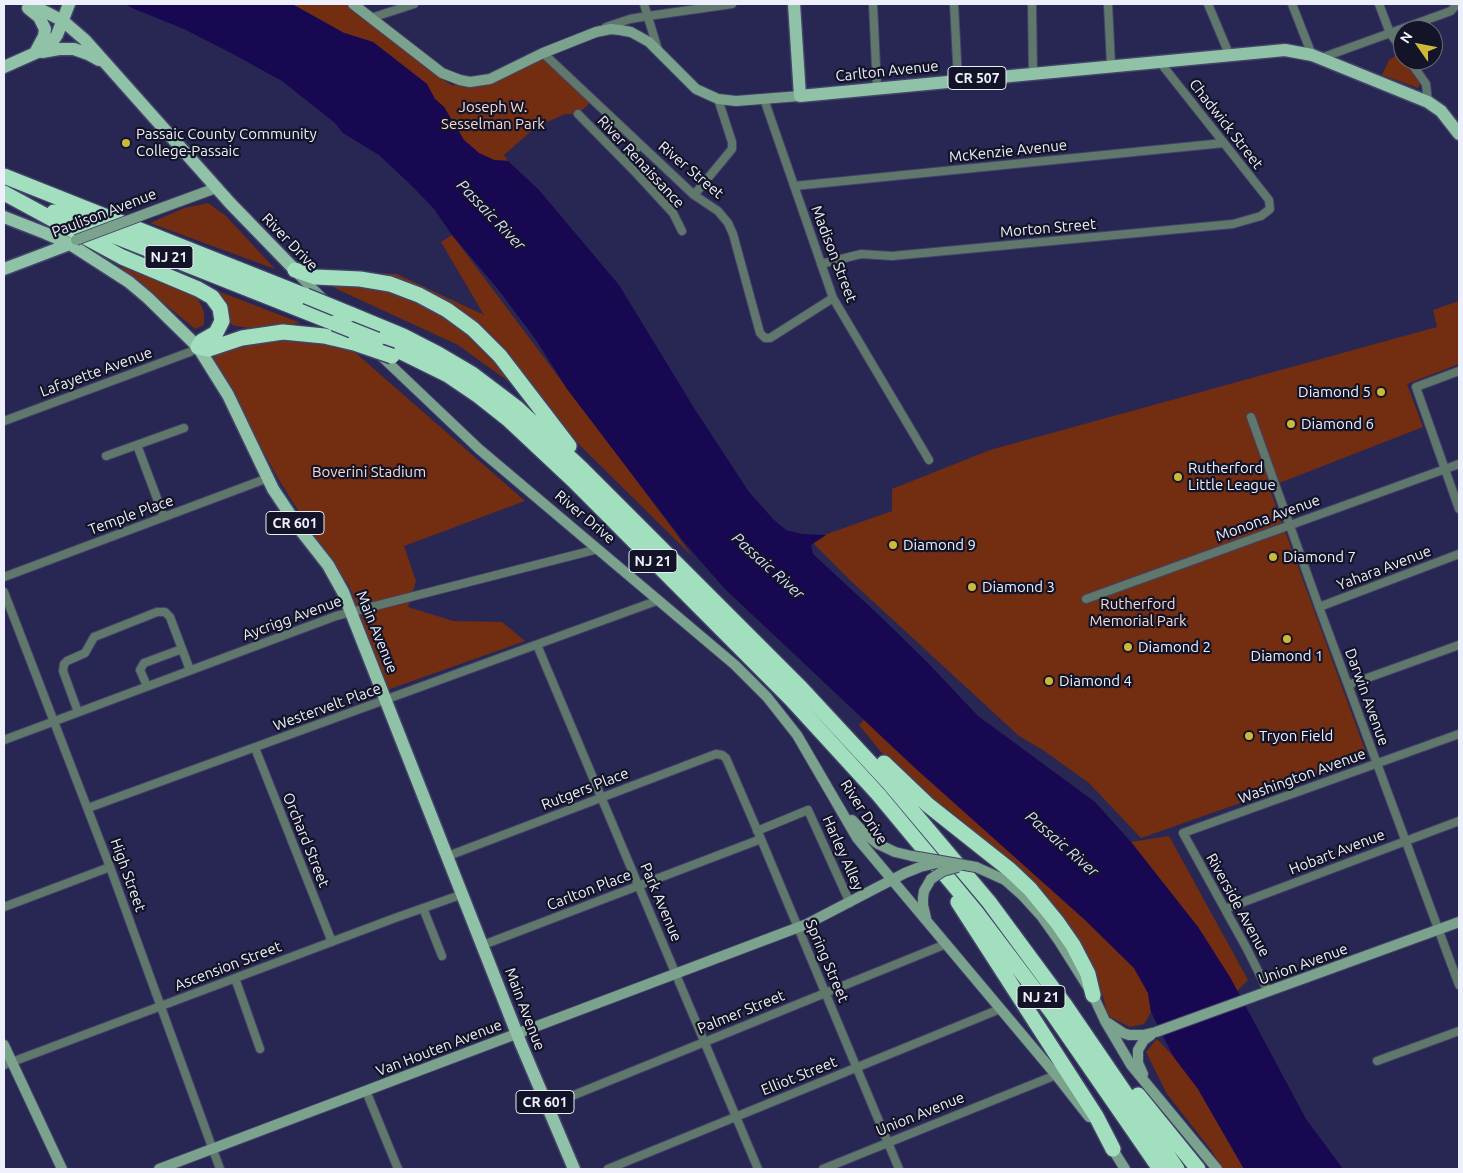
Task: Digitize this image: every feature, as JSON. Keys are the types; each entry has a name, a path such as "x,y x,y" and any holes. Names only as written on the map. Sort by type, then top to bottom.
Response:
{"highway":[{"name":"NJ 21","path":"4,176 306,296 421,345 472,374 517,408 602,489 837,726 934,835 1005,923 1080,1026 1177,1169"},
{"name":"NJ 21","path":"4,193 377,340 432,366 464,386 508,419 573,480 791,699 861,774 911,832 1028,979 1160,1169"},
{"path":"4,193 122,257 198,289 212,297 220,308 222,321 216,333 202,341 198,348 210,350 242,338 283,332 324,336 354,343 392,356 464,386"},
{"path":"295,270 315,277 360,279 390,284 432,301 460,319 486,341 500,356 602,489"},
{"path":"746,634 822,700 922,799 1006,866 1030,890 1057,922 1073,945 1088,974 1093,995"},
{"path":"911,832 1096,1116 1113,1149"},
{"path":"1080,1026 1198,1169"}],"main road":[{"path":"22,4 39,17 45,30 42,43 32,55"},
{"name":"River Drive","path":"30,4 63,21 85,40 216,188 353,329 475,445 735,665 767,697 797,734 857,838 1056,1075 1113,1149 1126,1169"},
{"path":"4,67 47,47 53,41 71,4"},
{"path":"71,4 75,22 85,40"},
{"name":"Carlton Avenue","path":"353,4 442,73 460,80 475,81 490,78 543,53 596,32 611,29 631,32 649,42 696,89 718,99 736,102 1285,50 1316,57 1428,102 1441,111 1459,134"},
{"path":"794,4 800,96"},
{"path":"32,55 59,49 74,49 95,58 111,70"},
{"name":"Paulison Avenue","path":"4,269 216,188"},
{"name":"Main Avenue","path":"4,218 73,242 148,298 198,348 228,395 268,478 299,528 314,545 336,577 517,1034 574,1169"},
{"path":"840,807 864,833 878,844 895,852 912,856 976,867 1004,880 1032,906 1051,929 1093,995 1131,1065 1195,1140 1217,1169"},
{"name":"Van Houten Avenue","path":"159,1169 798,928 920,866 950,863"},
{"path":"930,926 923,905 924,891 931,879 950,868 976,867"},
{"name":"Union Avenue","path":"1156,1032 1459,922"},
{"path":"1106,1021 1129,1035 1156,1032"},
{"path":"1156,1032 1140,1044 1137,1056 1140,1069 1159,1100"},
{"path":"4,1046 8,1063 62,1169"}],"street":[{"path":"371,18 414,4"},
{"path":"644,4 658,51"},
{"path":"596,32 630,19 732,4"},
{"path":"873,4 877,88"},
{"path":"954,4 958,80"},
{"path":"1032,4 1033,73"},
{"path":"1108,4 1111,65"},
{"path":"1208,4 1229,54"},
{"path":"1292,4 1316,57 1390,33 1451,10 1457,4"},
{"path":"1379,4 1393,37"},
{"name":"River Street","path":"543,53 694,195 718,211 728,223 733,234 760,333 765,338 770,338 833,298"},
{"name":"Chadwick Street","path":"1159,61 1269,200 1270,205"},
{"path":"1416,70 1426,84 1428,102"},
{"path":"694,195 730,154 732,149 732,142 718,99"},
{"name":"Madison Street","path":"764,99 833,298 929,460"},
{"name":"River Renaissance","path":"578,114 673,213 682,231"},
{"name":"McKenzie Avenue","path":"794,186 1224,143"},
{"path":"624,161 640,145"},
{"name":"Morton Street","path":"821,264 862,254 892,256 1233,224 1262,216 1270,209 1270,205"},
{"name":"Lafayette Avenue","path":"4,421 198,348"},
{"path":"1459,370 1416,387 1459,509"},
{"name":"Darwin Avenue","path":"1251,417 1459,985"},
{"path":"106,456 184,428"},
{"path":"138,445 164,517"},
{"name":"Monona Avenue","path":"1086,599 1459,464"},
{"name":"Temple Place","path":"4,577 268,478"},
{"name":"Aycrigg Avenue","path":"4,740 351,611 598,549"},
{"name":"Yahara Avenue","path":"1319,607 1459,554"},
{"name":"High Street","path":"4,592 88,808 220,1169"},
{"name":"Westervelt Place","path":"88,808 659,600"},
{"path":"78,712 63,668 67,661 85,653 94,637 164,612 170,617 190,670"},
{"name":"Park Avenue","path":"537,645 758,1169"},
{"path":"1348,685 1459,645"},
{"path":"147,686 140,670 144,663 182,649"},
{"name":"Washington Avenue","path":"1183,833 1459,734"},
{"name":"Orchard Street","path":"255,748 332,942"},
{"name":"Rutgers Place","path":"448,856 716,754 726,758 729,764"},
{"name":"Spring Street","path":"729,764 899,1169"},
{"name":"Harley Alley","path":"757,831 808,810 850,902"},
{"name":"Hobart Avenue","path":"1225,909 1459,821"},
{"name":"Riverside Avenue","path":"1183,833 1268,992"},
{"name":"Carlton Place","path":"482,945 761,839"},
{"path":"4,907 110,867"},
{"name":"Ascension Street","path":"8,1063 463,894"},
{"path":"423,908 442,956"},
{"name":"Palmer Street","path":"547,1106 946,944"},
{"path":"235,978 260,1049"},
{"name":"Elliot Street","path":"608,1169 1000,1010"},
{"path":"1378,1061 1459,1031"},
{"name":"Union Avenue","path":"823,1169 1056,1075"},
{"path":"366,1091 398,1169"}],"green space":[{"name":"Joseph W. Sesselman Park","path":"292,4 348,4 453,86 460,80 470,82 543,53 592,101 578,114 565,114 536,127 504,155 508,161 494,160 479,153 464,140 444,107 435,99 427,84 373,42 344,33"},
{"path":"1393,58 1393,70 1414,70 1421,81 1418,88 1382,75 1389,60"},
{"path":"208,203 226,216 275,269 150,223 184,208"},
{"path":"452,235 692,556 533,399 458,345 339,290 303,270 397,274 484,315 441,242"},
{"path":"119,266 196,295 204,312 204,325 195,329"},
{"path":"210,288 301,323 248,328 232,325 225,306"},
{"name":"Rutherford Memorial Park","path":"1459,301 1459,364 1407,384 1423,427 1269,487 1368,758 1141,838 1089,783 1043,750 1019,736 852,582 810,540 892,511 892,489 990,450 1437,327 1433,310"},
{"name":"Boverini Stadium","path":"303,335 350,348 525,501 404,546 416,581 408,607 453,621 502,622 525,641 387,690 349,585 328,558 279,480 210,355 241,340"},
{"path":"864,720 1084,919 1134,968 1148,993 1151,1012 1144,1024 1130,1027 1108,1016 1102,993 1087,959 1061,916 891,764 859,725"},
{"path":"1169,836 1248,980 1237,991 1198,927 1131,842"},
{"path":"1157,1039 1173,1056 1198,1089 1244,1169 1223,1169 1211,1150 1167,1094 1146,1052"}],"water":[{"name":"Passaic River","path":"125,4 292,4 344,33 373,42 427,84 435,99 444,107 464,140 479,153 494,160 508,161 539,190 619,285 694,408 749,492 773,519 786,530 802,534 826,535 811,545 813,554 929,664 978,716 1095,802 1131,842 1198,927 1230,977 1306,1119 1343,1169 1244,1169 1198,1089 1173,1056 1151,1012 1148,993 1134,968 1084,919 914,767 724,588 683,541 567,389 536,340 497,288 452,235 434,209 413,187 379,155 343,133 335,123 282,81 184,29"}],"place":[{"name":"Passaic County Community College-Passaic","path":"126,143"},
{"name":"Diamond 5","path":"1381,392"},
{"name":"Diamond 6","path":"1291,424"},
{"name":"Rutherford Little League","path":"1178,477"},
{"name":"Diamond 9","path":"893,545"},
{"name":"Diamond 7","path":"1273,557"},
{"name":"Diamond 3","path":"972,587"},
{"name":"Diamond 1","path":"1287,639"},
{"name":"Diamond 2","path":"1128,647"},
{"name":"Diamond 4","path":"1049,681"},
{"name":"Tryon Field","path":"1249,736"}]}
